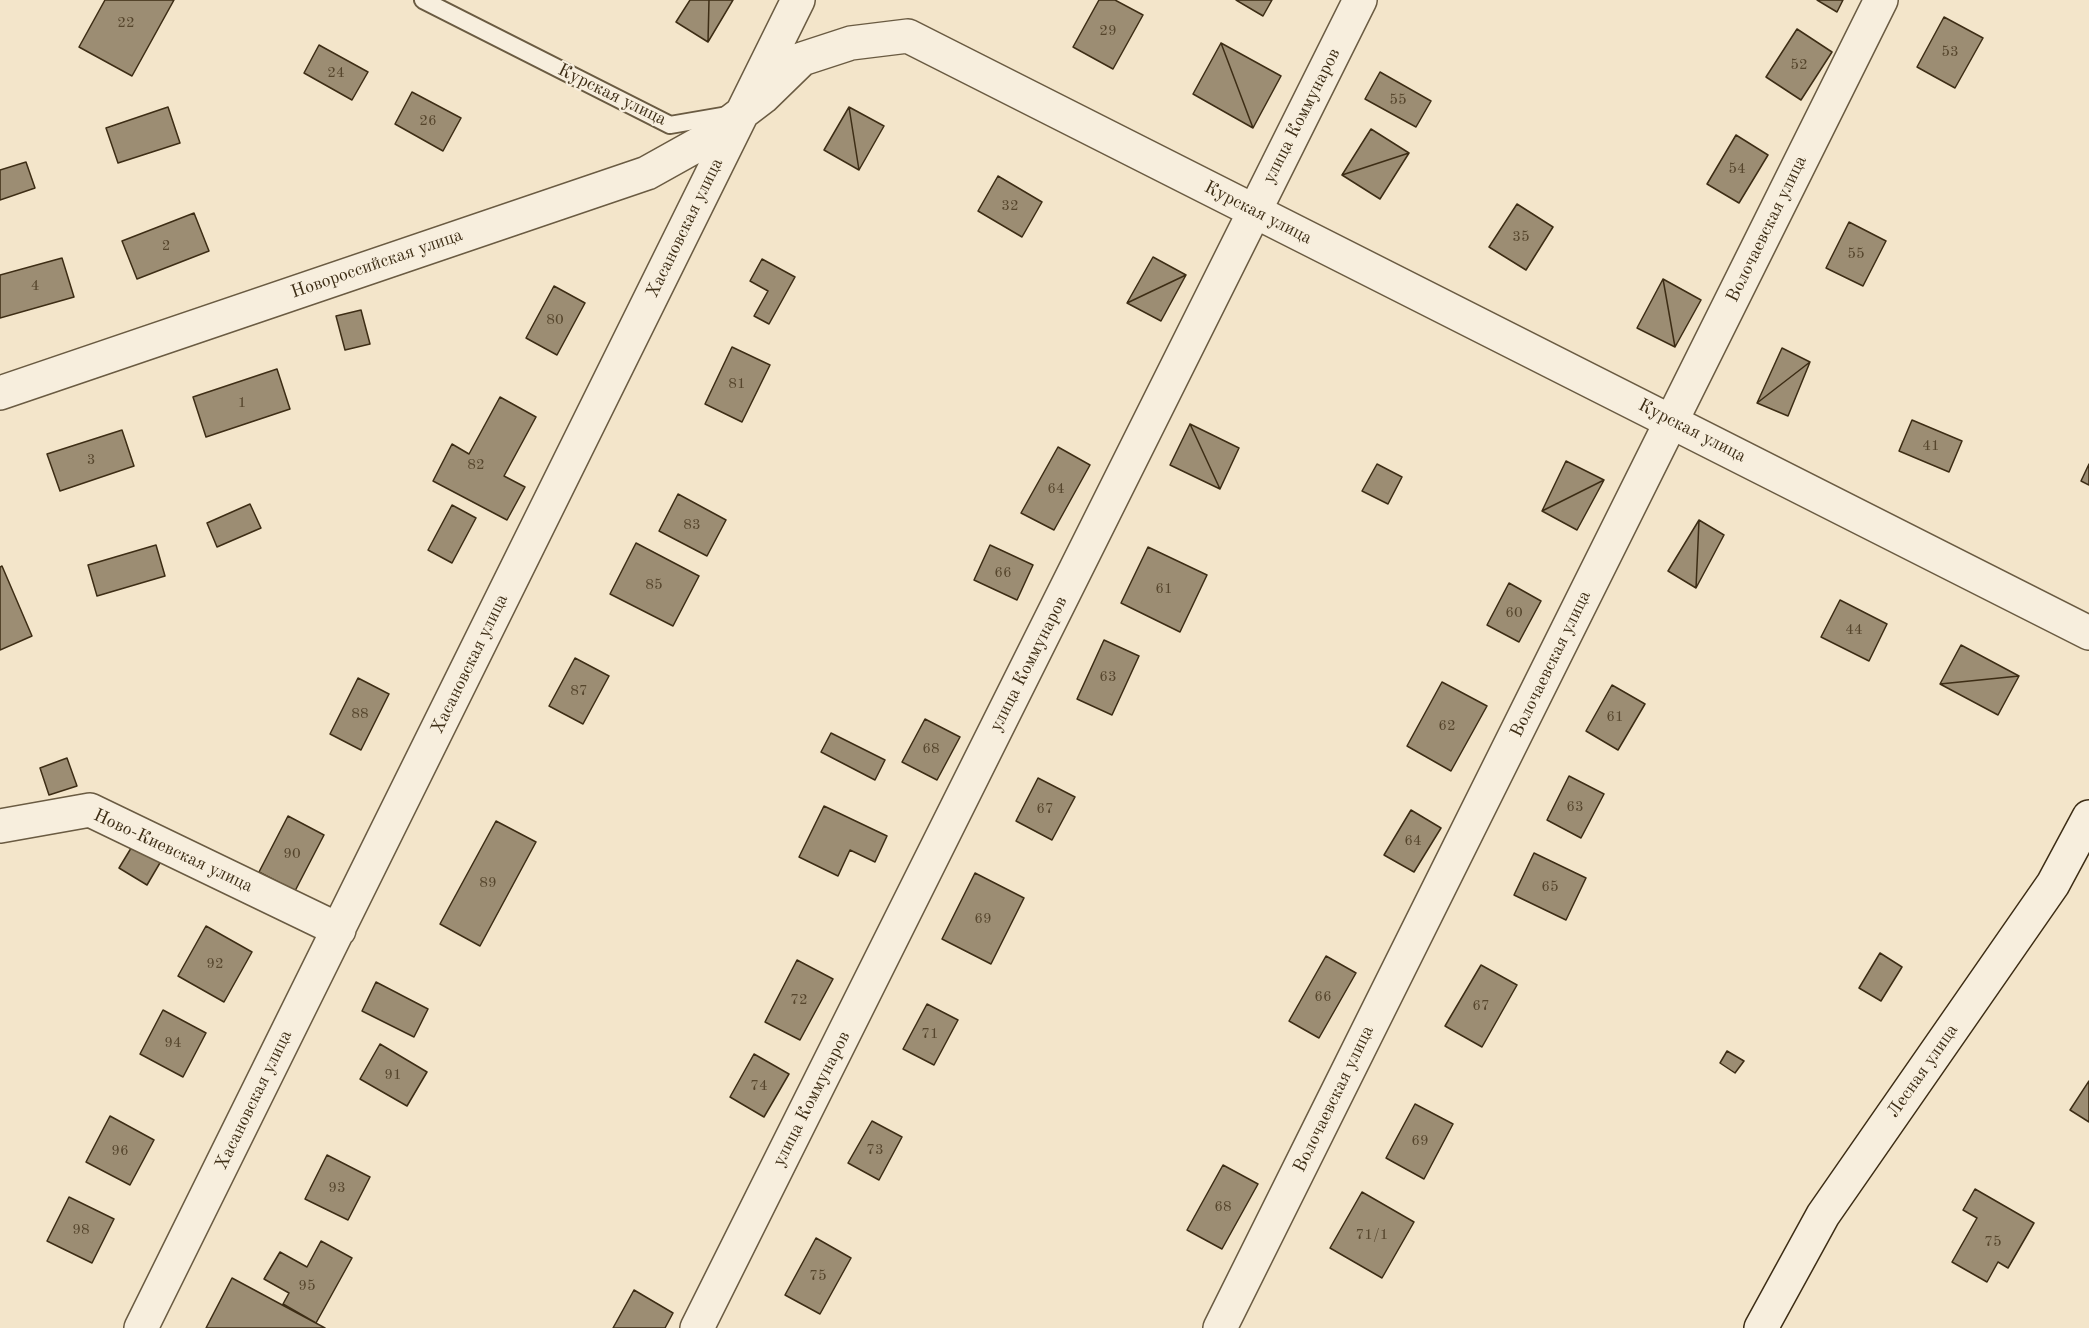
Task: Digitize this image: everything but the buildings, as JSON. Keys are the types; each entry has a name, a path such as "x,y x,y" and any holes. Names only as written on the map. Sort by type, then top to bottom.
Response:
{"street":[{"name":"Хасановская улица","path":"141,1328 798,0"},
{"name":"улица Коммунаров","path":"697,1328 1360,0"},
{"name":"Волочаевская улица","path":"1220,1328 1881,0"},
{"name":"Курская улица","path":"742,112 763,97 802,59 851,43 908,36 2089,633"},
{"name":"Новороссийская улица","path":"0,393 646,173 708,140 742,112"},
{"name":"Ново-Киевская улица","path":"0,826 90,810 339,930"},
{"name":"Лесная улица","path":"1761,1328 1823,1215 2053,884 2089,817"}],"lane":[{"name":"Курская улица","path":"423,0 670,125 742,112"}]}
